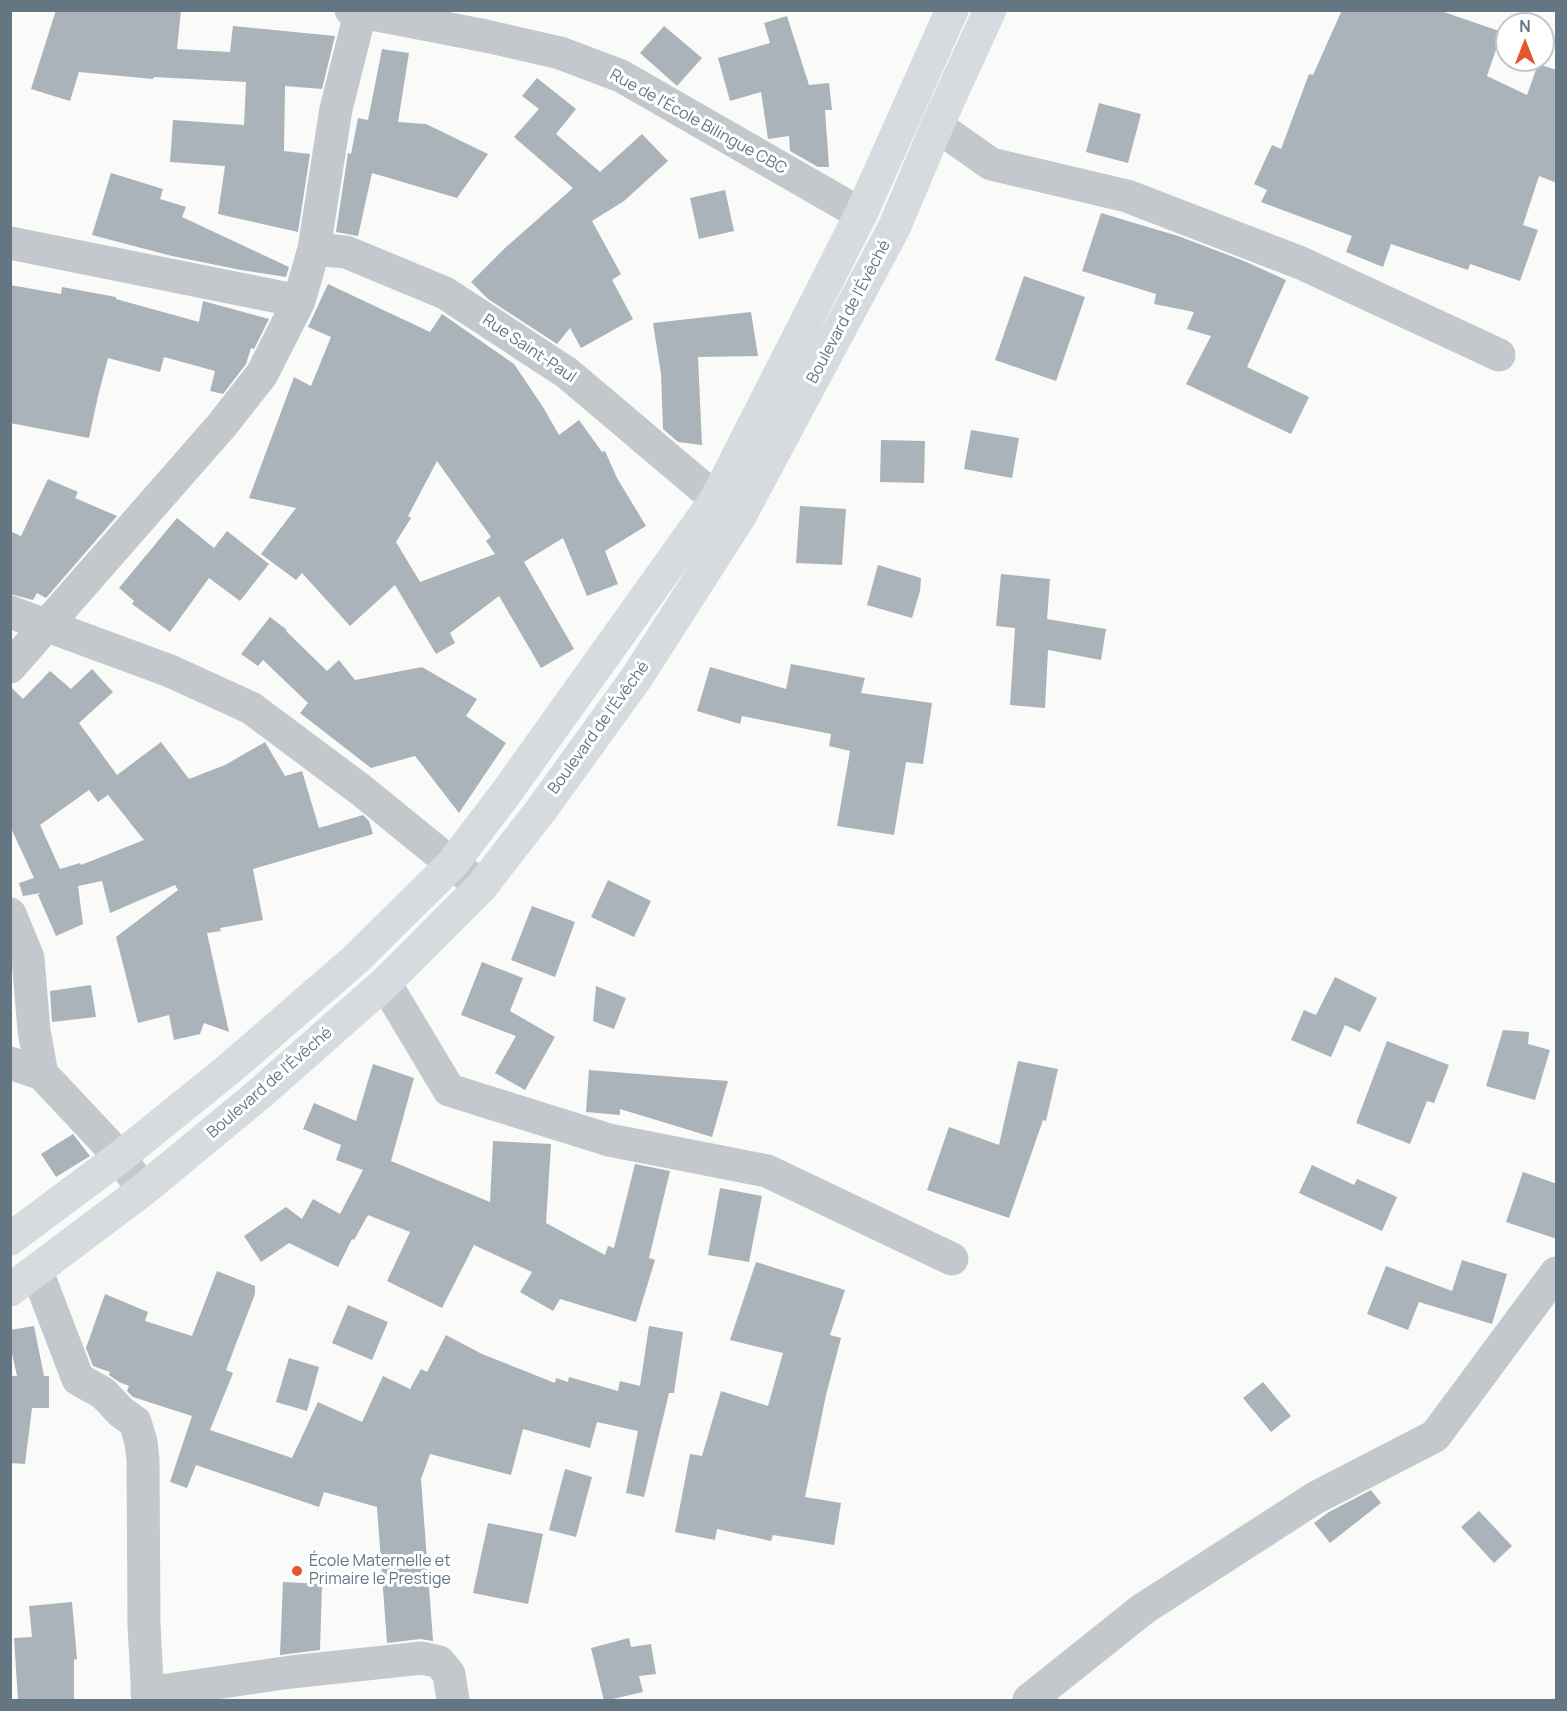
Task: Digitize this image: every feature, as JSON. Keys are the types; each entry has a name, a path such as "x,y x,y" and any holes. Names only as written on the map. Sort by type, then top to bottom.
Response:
{"main road":[{"name":"Boulevard de l'Évêché","path":"10,1239 120,1157 229,1069 356,959 452,864 728,507 952,10"},
{"name":"Boulevard de l'Évêché","path":"10,1290 37,1272 143,1190 258,1095 385,983 482,885 541,810 637,677 728,507 894,228 990,10"}],"street":[{"name":"Rue de l'École Bilingue CBC","path":"358,11 560,53 621,76 861,214"},
{"path":"10,667 222,425 262,374 299,301 314,249 336,109 358,11"},
{"path":"937,126 991,164 1127,196 1301,263 1499,355"},
{"path":"10,243 299,301"},
{"name":"Rue Saint-Paul","path":"314,249 346,252 445,293 567,373 728,507"},
{"path":"10,612 170,671 251,708 362,790 452,864 482,885"},
{"path":"10,914 28,958 34,1031 42,1074"},
{"path":"385,983 449,1090 609,1140 767,1171 952,1259"},
{"path":"10,1063 42,1074 120,1157 143,1190"},
{"path":"37,1272 78,1379 103,1393 121,1412 135,1422 141,1442 147,1697 291,1672 422,1658 439,1662 448,1674 453,1701"},
{"path":"1029,1701 1143,1609 1315,1498 1436,1436 1557,1273"}],"building":[{"path":"56,10 181,10 177,49 230,52 233,26 335,36 322,89 285,86 284,151 310,154 298,232 218,214 225,166 170,162 173,120 244,125 246,82 154,77 153,79 79,72 70,101 31,89"},
{"path":"1342,10 1438,10 1495,30 1495,53 1487,76 1527,95 1535,72 1555,72 1555,69 1557,70 1557,183 1539,176 1523,225 1538,230 1520,281 1470,264 1468,270 1391,244 1383,267 1346,252 1352,236 1261,202 1267,190 1254,184 1272,145 1281,149 1309,74 1313,75"},
{"path":"787,16 809,85 829,83 832,110 825,110 829,167 818,167 790,151 789,136 768,139 761,92 730,101 718,58 770,43 764,23"},
{"path":"664,26 702,58 677,86 640,53"},
{"path":"382,49 409,53 398,122 426,124 488,154 457,198 372,173 358,236 336,232 348,153 351,154 358,118 368,120"},
{"path":"537,78 576,109 556,134 600,172 642,134 668,161 624,201 592,221 621,274 612,280 633,319 581,348 570,328 557,344 488,299 471,282 505,248 573,188 514,137 539,109 522,96"},
{"path":"1099,103 1141,114 1128,163 1086,152"},
{"path":"111,173 163,189 160,199 186,207 182,217 289,267 286,277 172,256 92,235"},
{"path":"725,190 734,231 699,239 690,198"},
{"path":"1101,213 1178,236 1286,280 1247,367 1309,397 1291,434 1186,384 1211,336 1187,329 1194,312 1154,304 1156,294 1082,271"},
{"path":"1024,276 1085,297 1056,381 995,360"},
{"path":"328,284 430,332 442,314 514,364 559,435 579,420 602,452 605,451 617,478 646,526 605,551 618,584 587,596 563,538 524,562 574,649 541,668 499,596 450,633 455,643 436,654 395,585 350,626 302,573 296,580 261,554 296,508 249,498 294,377 311,386 331,337 308,327","holes":["437,461 491,537 486,541 495,554 420,582 396,542 411,518 408,516"]},
{"path":"10,285 61,294 62,287 116,297 116,299 199,322 203,301 269,319 254,349 251,348 246,364 223,394 210,391 215,371 164,357 160,372 108,358 89,438 10,423"},
{"path":"751,312 758,356 698,357 702,445 678,442 663,429 661,374 653,323"},
{"path":"971,430 1019,438 1012,478 964,469"},
{"path":"881,440 925,441 924,483 880,482"},
{"path":"48,479 78,492 75,498 117,516 46,598 37,593 33,600 10,594 10,531 21,536"},
{"path":"800,506 846,509 842,565 796,563"},
{"path":"177,518 214,548 227,531 269,564 240,601 209,578 170,632 132,604 134,601 119,588"},
{"path":"878,565 921,578 920,591 912,618 867,605"},
{"path":"1001,574 1050,579 1047,619 1106,629 1101,660 1048,650 1045,708 1010,705 1015,628 996,626"},
{"path":"270,617 287,630 327,671 339,660 355,680 422,667 477,699 466,716 506,743 459,813 415,756 371,768 300,713 308,703 263,660 258,666 241,654"},
{"path":"791,664 865,678 861,693 932,703 923,764 906,762 894,835 837,826 850,751 829,746 831,734 742,716 740,724 697,711 710,667 786,689"},
{"path":"92,669 113,692 79,723 117,775 161,742 189,779 225,765 265,742 285,776 302,771 319,828 363,815 369,821 373,834 253,869 263,920 220,928 221,931 207,933 229,1032 204,1023 200,1034 174,1040 169,1015 138,1023 116,937 178,890 175,885 110,913 102,881 78,886 83,924 56,936 38,895 41,893 23,896 19,883 34,878 10,826 11,687 23,699 50,671 71,689","holes":["89,790 98,802 108,795 144,840 81,865 80,863 60,869 40,825"]},
{"path":"608,880 651,901 634,937 591,917"},
{"path":"532,906 575,922 555,977 511,960"},
{"path":"482,962 523,978 510,1011 555,1037 525,1090 495,1073 516,1036 461,1015"},
{"path":"1335,977 1377,998 1360,1032 1345,1025 1331,1057 1291,1040 1304,1010 1316,1015"},
{"path":"91,985 96,1017 52,1022 50,991"},
{"path":"596,986 626,998 614,1029 593,1021"},
{"path":"1503,1030 1529,1032 1528,1044 1550,1050 1535,1100 1486,1086"},
{"path":"1387,1041 1449,1065 1434,1103 1427,1101 1410,1144 1356,1123"},
{"path":"1018,1061 1058,1069 1046,1121 1043,1120 1009,1218 927,1190 949,1127 999,1145"},
{"path":"373,1064 414,1078 391,1161 490,1202 493,1141 551,1144 546,1223 605,1255 608,1246 614,1248 635,1164 670,1171 649,1258 655,1260 636,1322 560,1299 553,1311 520,1292 532,1272 474,1245 442,1308 387,1281 410,1232 368,1215 354,1240 352,1239 338,1267 289,1243 261,1262 244,1236 286,1207 302,1219 313,1199 340,1214 363,1170 336,1160 341,1145 303,1129 314,1103 356,1121"},
{"path":"589,1070 728,1081 712,1137 620,1109 620,1115 586,1112"},
{"path":"73,1134 90,1156 56,1177 41,1154"},
{"path":"1312,1165 1354,1185 1357,1179 1397,1197 1382,1231 1299,1193"},
{"path":"1523,1172 1557,1184 1557,1239 1506,1222"},
{"path":"720,1188 762,1196 749,1262 708,1255"},
{"path":"1462,1260 1507,1274 1492,1324 1419,1302 1408,1330 1367,1314 1386,1266 1452,1291"},
{"path":"756,1262 845,1290 830,1335 841,1338 826,1395 805,1497 841,1503 834,1545 773,1535 771,1541 717,1529 715,1540 675,1532 690,1454 702,1456 721,1391 768,1406 783,1353 730,1340"},
{"path":"217,1271 255,1286 255,1294 226,1370 233,1373 210,1430 292,1458 318,1402 362,1422 383,1376 410,1389 421,1369 427,1372 446,1335 482,1354 555,1383 556,1378 568,1382 569,1377 618,1391 620,1381 640,1386 649,1326 683,1332 674,1393 669,1393 644,1497 626,1493 638,1431 597,1422 590,1448 523,1429 511,1475 430,1454 421,1479 433,1641 420,1639 387,1643 377,1507 324,1492 319,1507 196,1465 187,1488 170,1482 192,1416 133,1397 127,1391 129,1386 109,1375 110,1372 93,1366 86,1348 105,1294 148,1312 145,1321 192,1336"},
{"path":"348,1305 388,1322 372,1360 332,1343"},
{"path":"34,1326 44,1376 49,1376 49,1408 32,1408 25,1464 10,1463 10,1376 17,1376 10,1345 10,1330"},
{"path":"289,1358 319,1367 307,1411 276,1402"},
{"path":"1263,1382 1291,1416 1271,1432 1243,1398"},
{"path":"565,1469 592,1477 576,1537 549,1530"},
{"path":"1371,1490 1381,1503 1330,1543 1314,1523 1329,1512"},
{"path":"1479,1511 1512,1546 1494,1563 1461,1527"},
{"path":"488,1523 543,1534 528,1604 473,1593"},
{"path":"283,1582 322,1584 320,1650 280,1655"},
{"path":"72,1602 77,1659 74,1660 74,1701 18,1701 14,1638 32,1637 29,1606"},
{"path":"629,1638 631,1647 651,1644 656,1674 639,1676 643,1692 604,1701 591,1648"}],"place":[{"name":"École Maternelle et Primaire le Prestige","path":"297,1571"}]}
